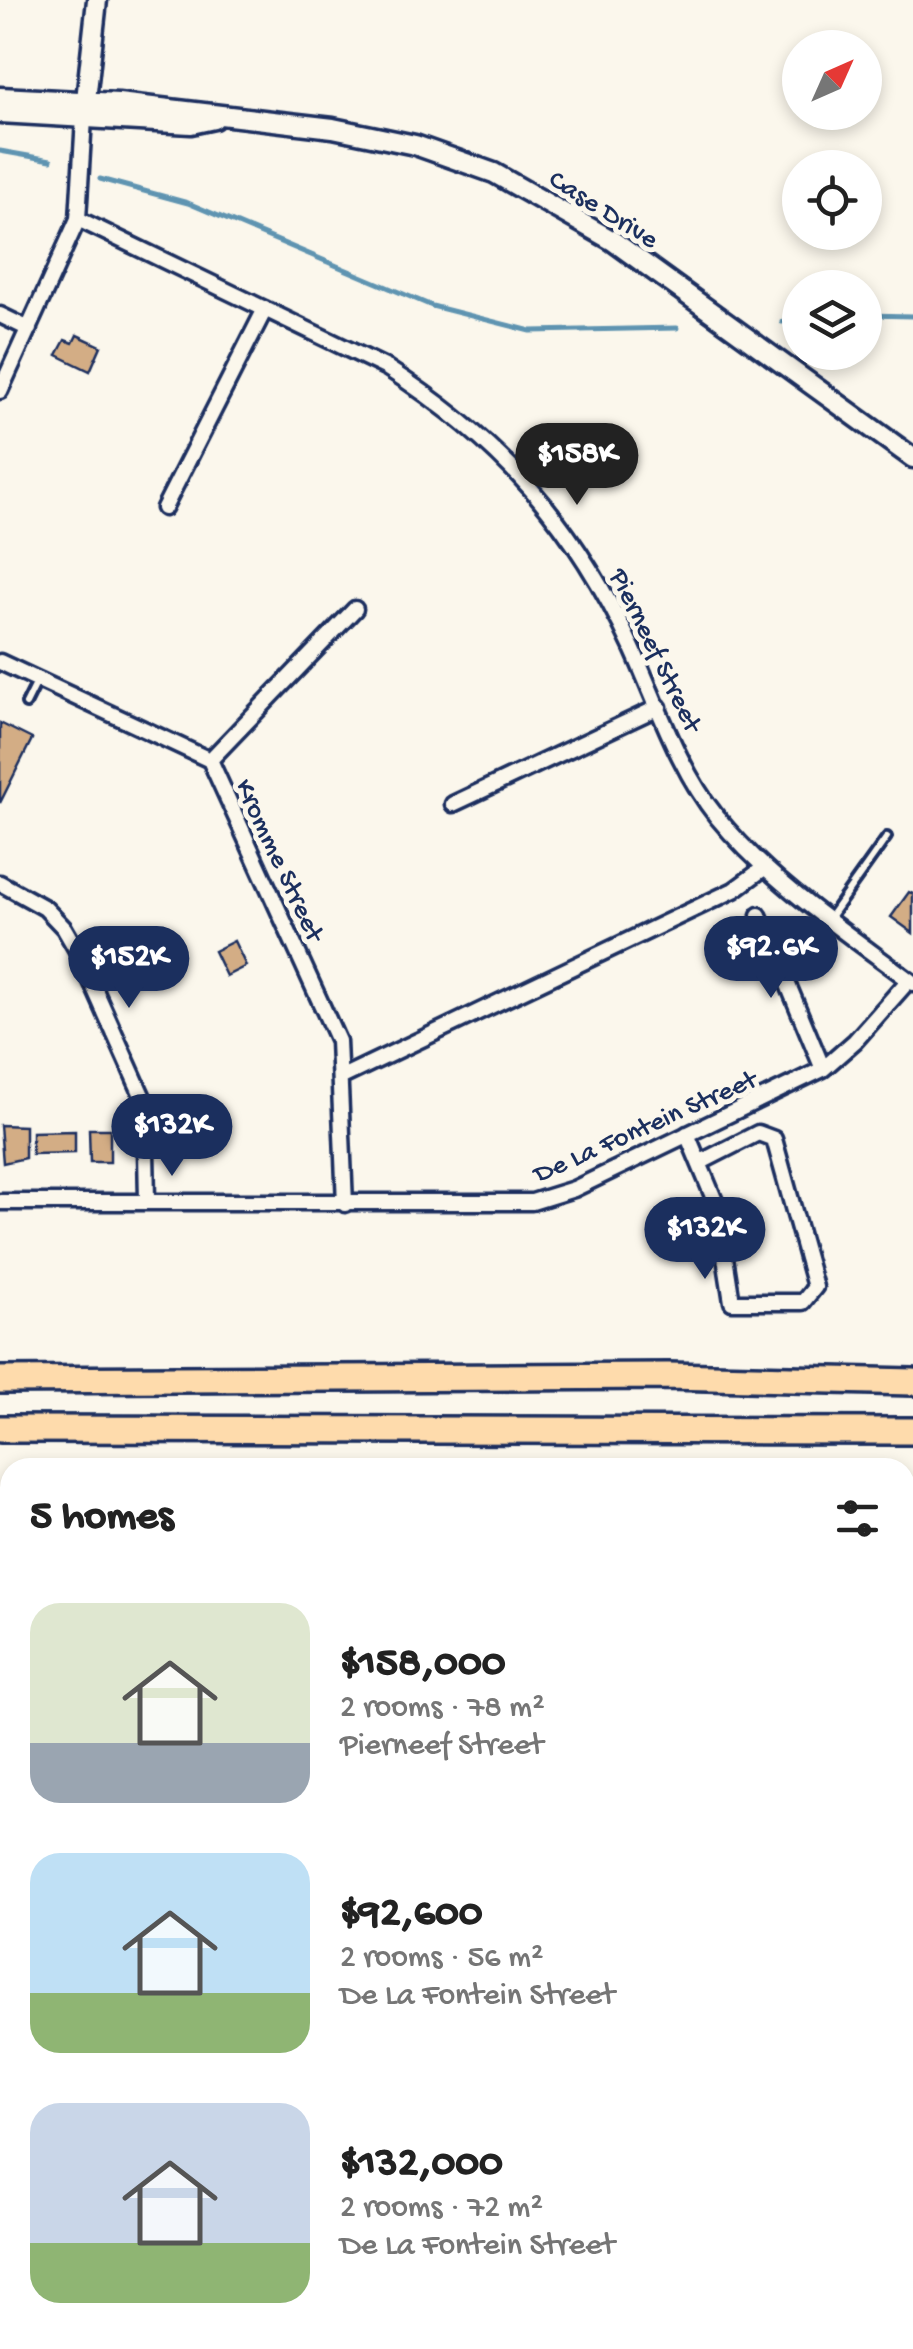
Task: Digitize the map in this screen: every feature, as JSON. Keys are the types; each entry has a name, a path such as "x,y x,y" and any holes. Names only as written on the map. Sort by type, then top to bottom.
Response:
{"highway":[{"path":"0,1380 668,1376 903,1381"},
{"path":"0,1430 679,1431 903,1438"}],"street":[{"path":"0,391 78,219 97,0"},
{"name":"Case Drive","path":"0,96 85,110"},
{"name":"Case Drive","path":"0,113 192,111 219,118 346,130 415,145 494,172 613,241 913,458"},
{"name":"Pierneef Street","path":"78,219 387,368 428,394 501,454 540,494 574,540 616,613 708,804 764,868 911,981"},
{"path":"164,508 265,309"},
{"path":"0,315 29,329"},
{"path":"210,760 355,609"},
{"name":"Kromme Street","path":"0,662 210,760 334,1032 342,1077 344,1204"},
{"path":"453,804 659,706"},
{"path":"342,1077 734,890 764,868"},
{"path":"0,882 45,908 64,928 79,954 145,1102 148,1200"},
{"path":"759,915 823,1068"},
{"name":"De La Fontein Street","path":"0,1202 344,1204 543,1200 823,1068 855,1041 911,981"},
{"path":"686,1134 719,1216 732,1302 810,1298 815,1287 774,1139 758,1133 699,1162"}],"lane":[{"path":"26,704 38,679"},
{"path":"829,918 887,837"}],"building":[{"path":"77,335 101,346 90,371 57,355 65,340 73,343"},
{"path":"0,723 32,739 0,803"},
{"path":"909,892 913,894 913,933 891,917"},
{"path":"234,941 246,966 226,976 214,951"},
{"path":"0,1125 25,1126 25,1158 3,1163"},
{"path":"89,1129 110,1129 110,1162 90,1162"},
{"path":"75,1131 75,1153 32,1154 32,1132"}],"waterway":[{"path":"0,151 51,160"},
{"path":"100,179 188,203 432,306 531,331 677,328"},
{"path":"882,315 913,316"}]}
